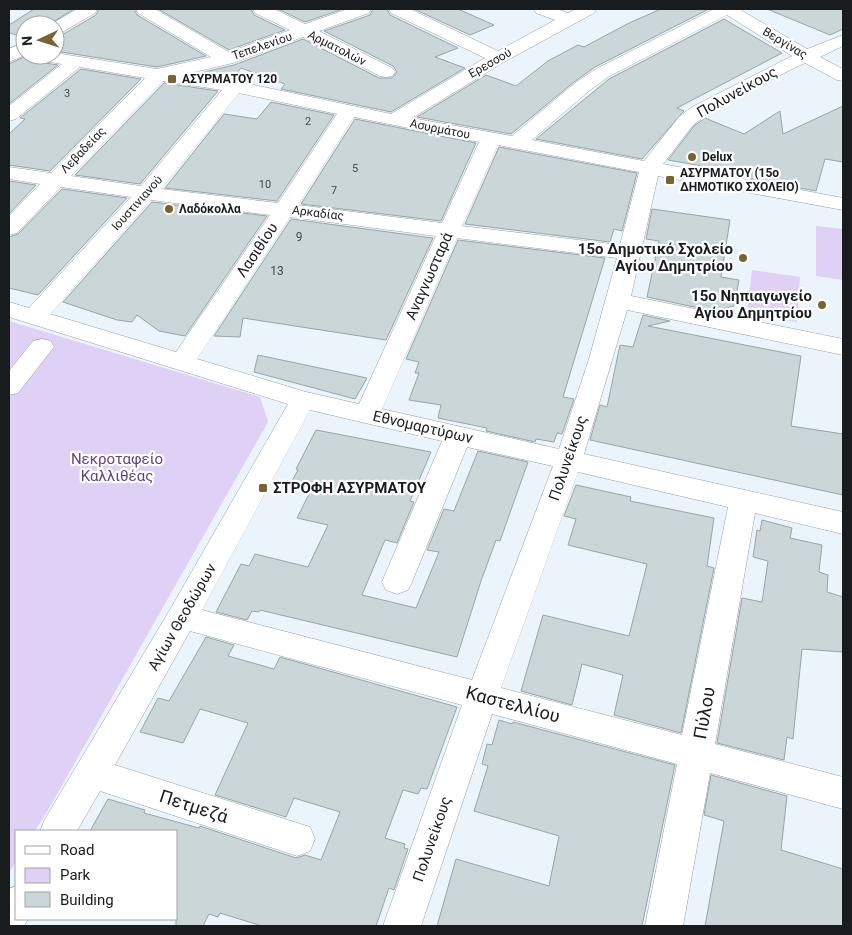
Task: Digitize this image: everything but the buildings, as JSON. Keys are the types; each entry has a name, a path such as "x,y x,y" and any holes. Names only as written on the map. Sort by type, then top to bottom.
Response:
{"street":[{"path":"65,23 89,9"},
{"path":"144,9 227,59"},
{"name":"Αρματολών","path":"261,9 386,72"},
{"name":"Τεπελενίου","path":"159,74 227,59 363,9"},
{"path":"397,9 498,58"},
{"path":"542,9 568,20"},
{"name":"Ερεσσού","path":"394,120 498,58 588,9"},
{"path":"516,143 582,87 602,73 727,9"},
{"name":"Βεργίνας","path":"727,9 805,56 843,76"},
{"name":"Πολυνείκους","path":"402,926 482,696 568,462 602,359 650,167 686,122 699,111 805,56 843,40"},
{"name":"Ασυρμάτου","path":"65,59 235,87 394,120 843,204"},
{"path":"9,115 77,61"},
{"name":"Λεβαδείας","path":"9,228 159,74"},
{"name":"Ιουστινιανού","path":"35,316 146,193 235,87"},
{"name":"Λασιθίου","path":"182,362 285,209 348,111"},
{"name":"Αναγνωσταρά","path":"367,414 491,138"},
{"name":"Αρκαδίας","path":"9,174 146,193 450,229 628,253"},
{"path":"9,299 35,316"},
{"path":"618,301 843,348"},
{"name":"Εθνομαρτύρων","path":"9,309 302,400 843,523"},
{"path":"9,388 42,347"},
{"name":"Αγίων Θεοδώρων","path":"59,830 182,617 302,400"},
{"path":"397,582 458,435"},
{"name":"Πύλου","path":"664,926 743,500"},
{"name":"Καστελλίου","path":"182,617 843,793"},
{"name":"Πετμεζά","path":"91,773 297,839"},
{"path":"9,917 15,906"}],"green space":[{"path":"816,226 843,229 843,280 816,276"},
{"path":"752,270 800,277 797,322 747,314"},
{"name":"Νεκροταφείο Καλλιθέας","path":"9,321 260,397 268,422 36,830 15,830 15,863 9,873"}],"place":[{"name":"ΑΣΥΡΜΑΤΟΥ 120","path":"172,79"},
{"name":"Delux","path":"692,157"},
{"name":"ΑΣΥΡΜΑΤΟΥ (15ο ΔΗΜΟΤΙΚΟ ΣΧΟΛΕΙΟ)","path":"670,180"},
{"name":"Λαδόκολλα","path":"169,209"},
{"name":"15ο Δημοτικό Σχολείο Αγίου Δημητρίου","path":"743,258"},
{"name":"15ο Νηπιαγωγείο Αγίου Δημητρίου","path":"822,305"},
{"name":"ΣΤΡΟΦΗ ΑΣΥΡΜΑΤΟΥ","path":"263,488"}]}
